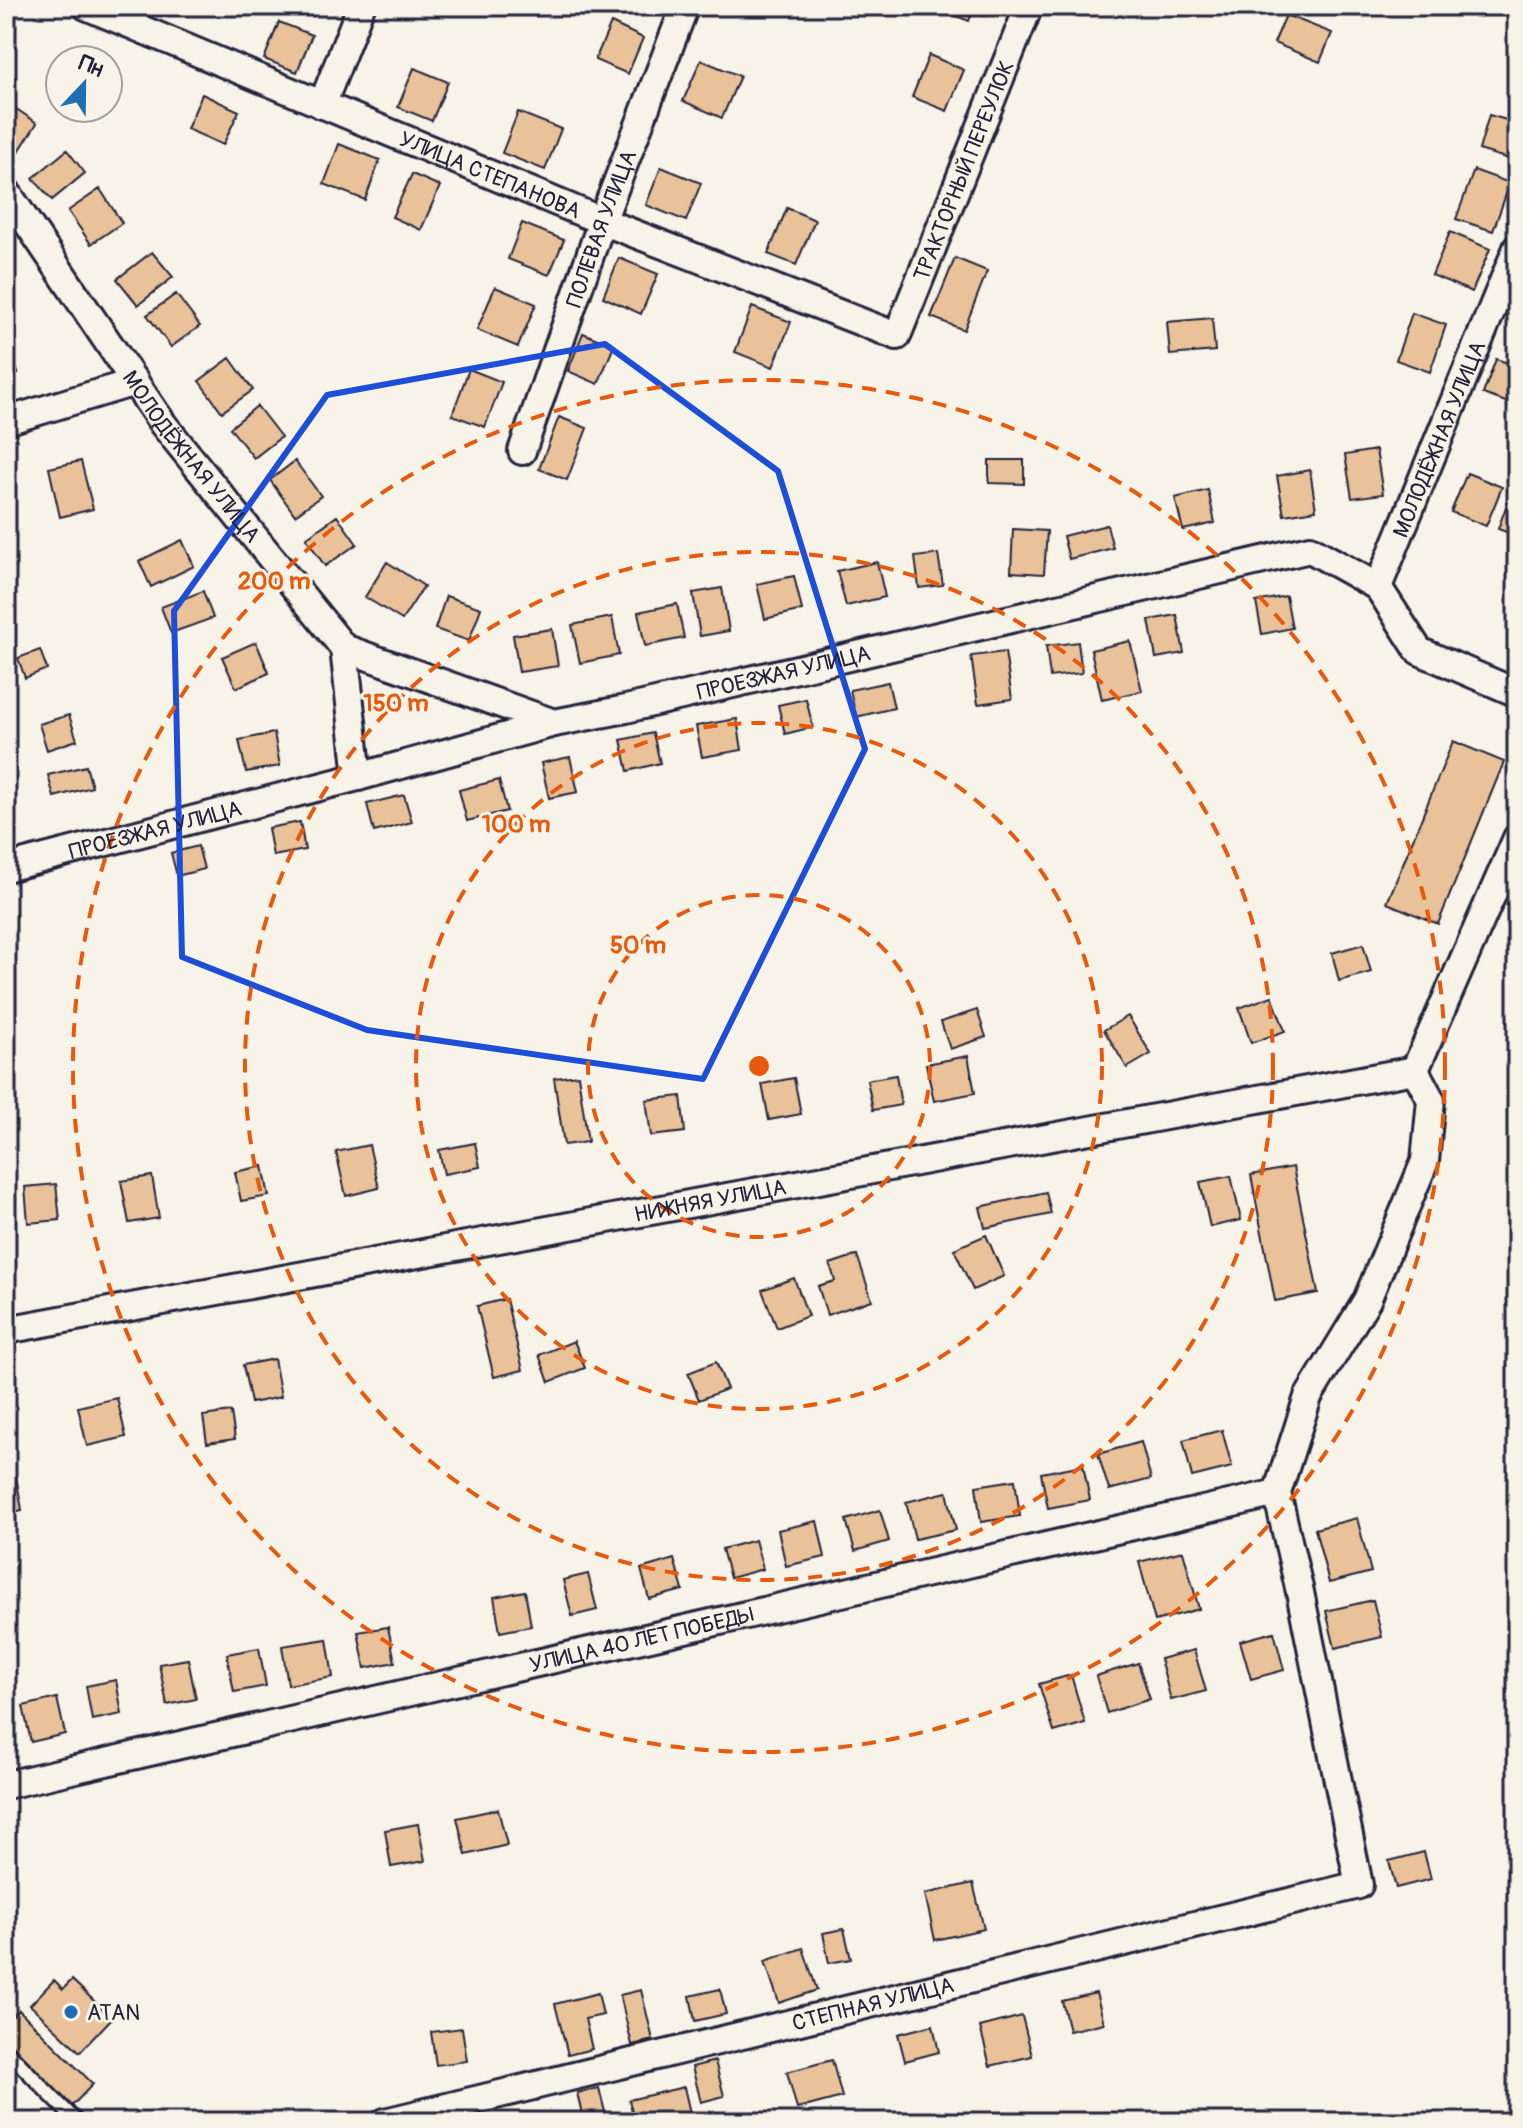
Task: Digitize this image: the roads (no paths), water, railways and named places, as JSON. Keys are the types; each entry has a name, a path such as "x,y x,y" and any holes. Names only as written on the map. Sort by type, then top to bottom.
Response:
{"street":[{"name":"УЛИЦА СТЕПАНОВА","path":"86,6 602,221 897,336"},
{"path":"322,105 361,6"},
{"name":"ПОЛЕВАЯ УЛИЦА","path":"522,451 602,221 685,6"},
{"name":"ТРАКТОРНЫЙ ПЕРЕУЛОК","path":"897,336 1029,6"},
{"name":"МОЛОДЁЖНАЯ УЛИЦА","path":"6,191 163,424 344,648"},
{"name":"МОЛОДЁЖНАЯ УЛИЦА","path":"1378,587 1517,248"},
{"path":"6,421 135,382"},
{"name":"ПРОЕЗЖАЯ УЛИЦА","path":"6,868 554,723 626,709 1310,549 1378,587 1419,651 1517,693"},
{"path":"358,777 344,648 554,723"},
{"path":"1277,1493 1308,1397 1367,1300 1425,1161 1431,1100 1415,1070 1517,838"},
{"name":"НИЖНЯЯ УЛИЦА","path":"6,1330 1415,1070"},
{"name":"УЛИЦА 40 ЛЕТ ПОБЕДЫ","path":"6,1785 1277,1493"},
{"name":"СТЕПНАЯ УЛИЦА","path":"385,2122 1359,1885 1277,1493"}],"lane":[{"path":"6,2050 77,2122"}],"place":[{"name":"ATAN","path":"71,2012"}]}
